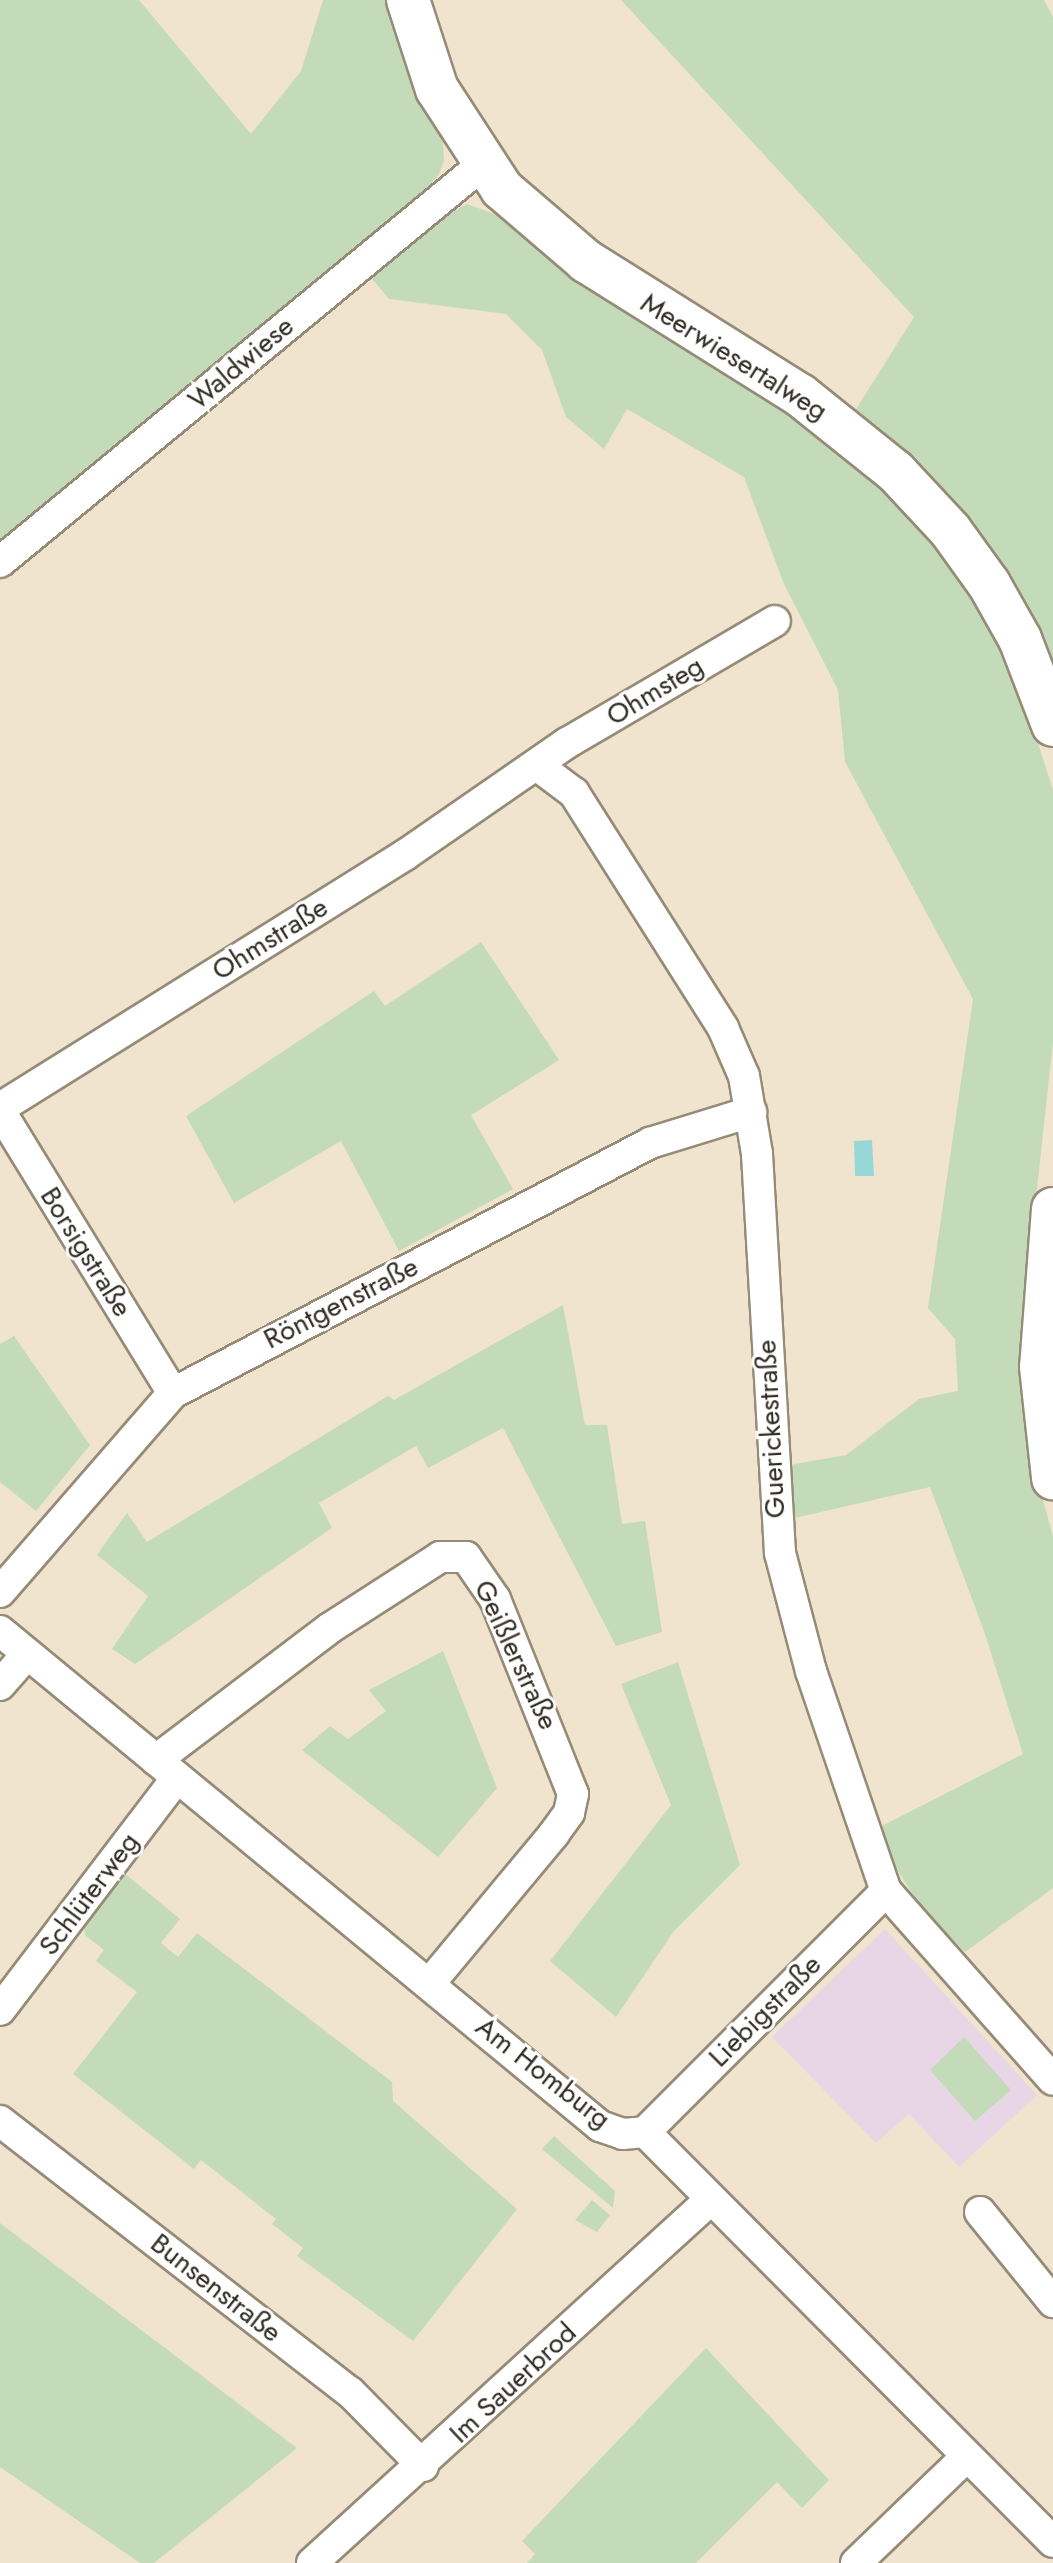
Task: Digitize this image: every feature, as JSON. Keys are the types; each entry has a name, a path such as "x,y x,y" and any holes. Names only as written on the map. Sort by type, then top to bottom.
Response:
{"main road":[{"name":"Meerwiesertalweg","path":"408,0 437,89 482,165 586,261 800,395 895,471 950,530 989,584 1020,639 1053,725"},
{"path":"1053,1209 1041,1367 1053,1478"}],"street":[{"name":"Waldwiese","path":"0,562 482,165"},
{"name":"Ohmsteg","path":"538,766 567,743 775,621"},
{"name":"Ohmstraße","path":"0,1110 538,766"},
{"name":"Guerickestraße","path":"538,766 574,793 723,1028 741,1067 751,1112 780,1553 811,1671 886,1891 1053,2080"},
{"name":"Borsigstraße","path":"0,1110 173,1393"},
{"name":"Röntgenstraße","path":"0,1592 173,1393 650,1143 751,1112"},
{"name":"Geißlerstraße","path":"167,1769 330,1628 440,1557 466,1557 495,1599 573,1794 569,1813 554,1834 430,1983"},
{"name":"Am Homburg","path":"0,1631 600,2126 623,2134 645,2132 1053,2542"},
{"path":"0,1685 27,1654"},
{"name":"Schlüterweg","path":"0,2010 167,1769"},
{"name":"Liebigstraße","path":"645,2132 886,1891"},
{"name":"Bunsenstraße","path":"0,2121 350,2392 423,2466"},
{"name":"Im Sauerbrod","path":"312,2563 347,2551 423,2466 711,2199"},
{"path":"980,2212 1053,2302"},
{"path":"856,2563 966,2457"}],"shaded area":[{"path":"885,1929 1037,2095 959,2167 909,2114 876,2143 772,2037"}],"green space":[{"path":"0,0 139,0 251,134 301,71 323,0 387,0 412,78 443,142 444,161 438,176 418,197 435,221 467,204 497,215 571,278 836,444 882,482 937,542 1001,650 1026,705 1053,790 1053,1042 1035,1207 1034,1468 1053,1536 1053,1888 965,1952 920,1906 893,1863 880,1827 1023,1754 984,1631 930,1487 786,1520 784,1466 846,1455 919,1399 958,1391 955,1339 928,1308 973,999 845,762 838,690 784,584 744,477 627,409 604,449 566,417 542,350 506,314 389,299 353,256 0,546"},
{"path":"621,0 1044,0 1053,17 1053,674 853,414 914,317"},
{"path":"481,942 559,1060 471,1115 513,1189 399,1251 341,1141 234,1203 186,1116 374,991 385,1006"},
{"path":"563,1305 585,1425 607,1425 622,1524 645,1521 662,1632 616,1646 503,1428 428,1468 416,1446 319,1503 332,1528 135,1664 112,1649 148,1596 97,1555 127,1513 147,1542 388,1396 394,1400"},
{"path":"14,1336 90,1445 36,1511 0,1482 0,1344"},
{"path":"443,1651 497,1788 438,1857 302,1750 330,1726 348,1739 386,1711 369,1690"},
{"path":"678,1662 740,1865 674,1931 616,2017 550,1961 671,1805 621,1684"},
{"path":"123,1872 180,1919 161,1943 178,1957 197,1933 392,2082 393,2101 517,2209 413,2341 297,2256 303,2248 272,2224 276,2219 201,2160 194,2169 73,2074 137,1992 96,1961 104,1950 85,1935 84,1923"},
{"path":"964,2037 1011,2090 975,2121 930,2070"},
{"path":"554,2136 615,2191 613,2208 542,2149"},
{"path":"592,2200 610,2215 597,2232 575,2220"},
{"path":"0,2223 297,2448 154,2563 140,2563 0,2467"},
{"path":"706,2348 829,2480 802,2508 777,2482 696,2563 527,2563 535,2554 522,2541"}],"water":[{"path":"872,1140 874,1176 855,1176 854,1141"}]}
